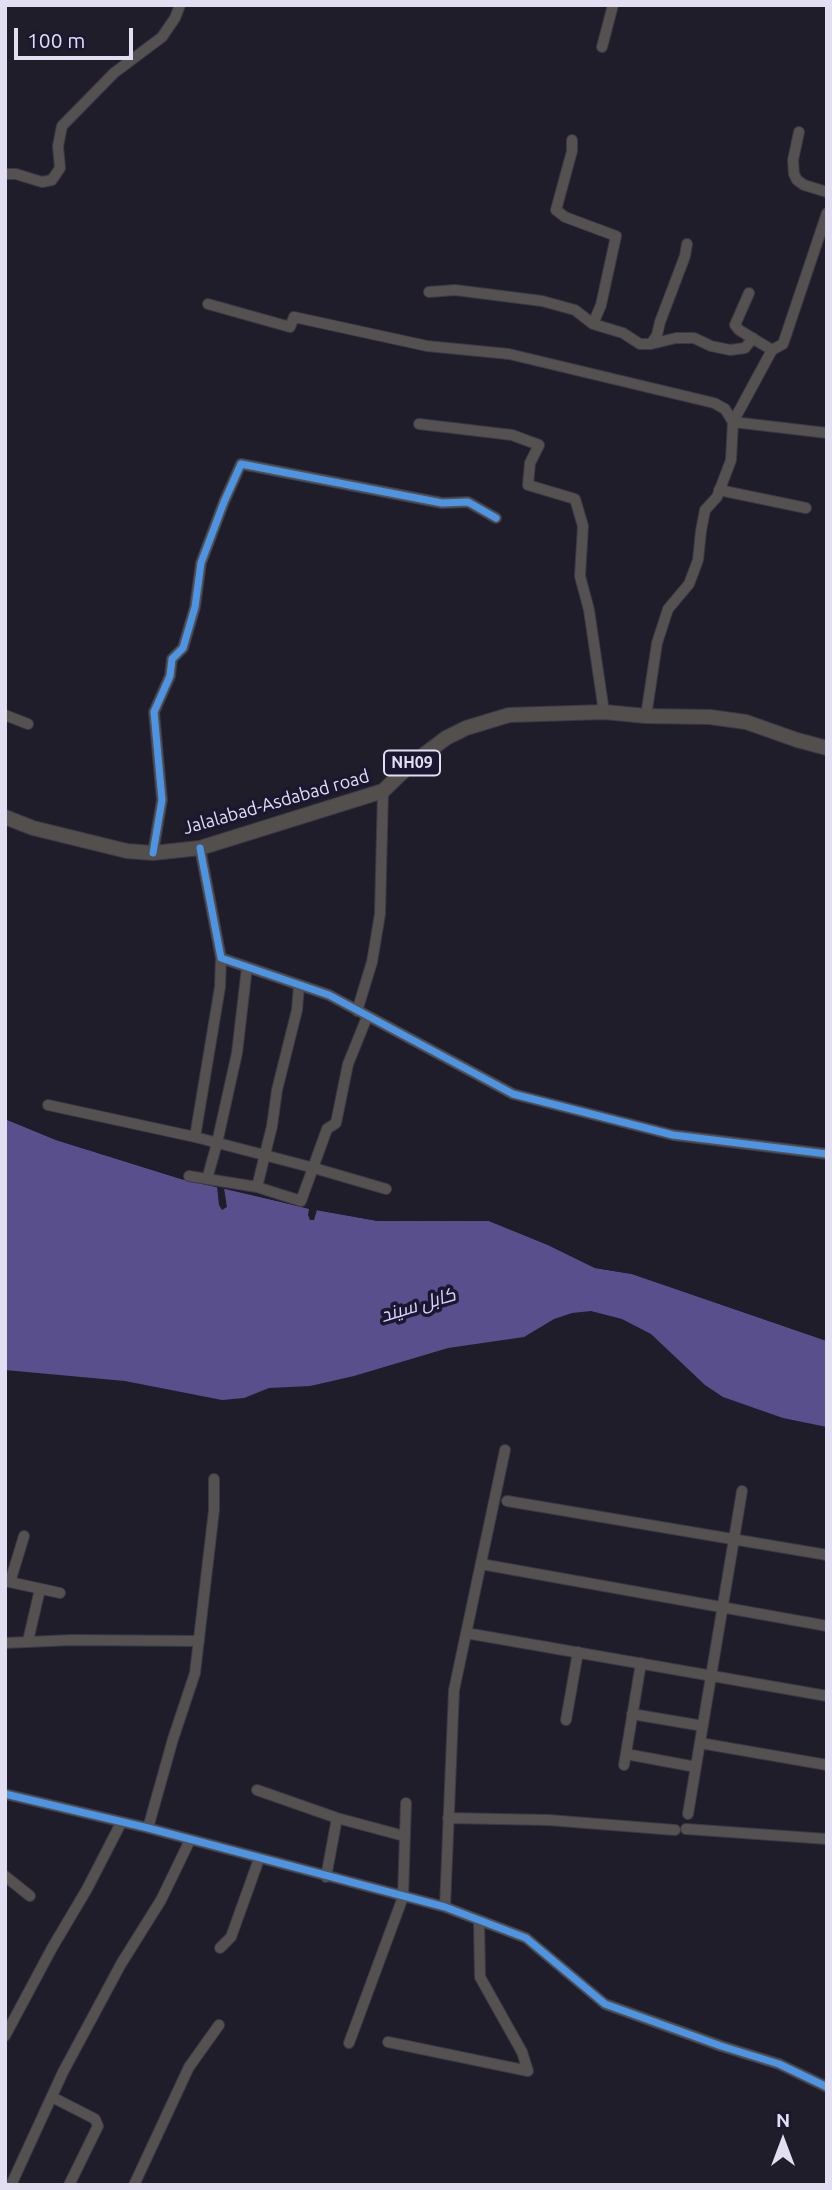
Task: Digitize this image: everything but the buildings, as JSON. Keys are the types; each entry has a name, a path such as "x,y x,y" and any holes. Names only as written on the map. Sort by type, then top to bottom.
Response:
{"main road":[{"name":"Jalalabad-Asdabad road","path":"5,817 33,828 127,851 153,853 200,848 383,791 446,738 466,728 509,715 604,712 710,717 746,722 827,748"}],"street":[{"path":"5,174 16,174 42,182 52,180 60,168 58,146 62,126 114,74 162,37 180,5"},
{"path":"602,47 613,5"},
{"path":"799,132 793,160 794,174 804,185 827,192"},
{"path":"572,140 572,151 556,210 565,217 613,234 617,240 601,304 593,324"},
{"path":"646,716 657,643 668,609 689,584 698,560 705,510 717,497 732,460 733,422 772,350 783,344 824,230 827,213"},
{"path":"651,344 657,335 687,244"},
{"path":"429,292 466,291 542,300 575,310 593,324 623,333 640,344 694,338 711,346 730,350 745,348 753,338"},
{"path":"749,293 735,325 772,350"},
{"path":"208,304 290,327 294,317 426,346 509,354 714,403 725,409 733,422"},
{"path":"733,422 827,433"},
{"path":"419,424 512,435 539,445 530,463 528,485 575,499 583,526 580,576 589,610 604,712"},
{"path":"153,853 162,800 153,712 170,676 172,659 183,648 195,607 201,563 241,464 442,503 468,502 496,518"},
{"path":"719,490 806,508"},
{"path":"5,715 28,724"},
{"path":"189,1176 257,1187 302,1201 327,1129 336,1123 362,1014 380,914 383,791"},
{"path":"195,1137 220,986 221,958 200,848"},
{"path":"221,958 329,995 513,1094 673,1135 827,1154"},
{"path":"209,1172 237,1053 247,967"},
{"path":"257,1187 297,1010 299,985"},
{"path":"48,1105 195,1137 386,1189"},
{"path":"445,1908 454,1690 505,1450"},
{"path":"149,1828 173,1739 195,1673 214,1510 214,1479"},
{"path":"688,1814 742,1492"},
{"path":"507,1501 827,1555"},
{"path":"24,1536 7,1581 60,1593"},
{"path":"481,1564 827,1626"},
{"path":"27,1641 40,1589"},
{"path":"466,1633 827,1696"},
{"path":"5,1643 199,1641"},
{"path":"566,1720 578,1652"},
{"path":"641,1663 625,1760 696,1767"},
{"path":"632,1714 703,1726"},
{"path":"700,1743 827,1765"},
{"path":"257,1790 337,1818 404,1836"},
{"path":"5,1794 149,1828 445,1908 527,1938 605,2004 779,2064 827,2087"},
{"path":"349,2043 403,1897 407,1803"},
{"path":"326,1877 337,1818"},
{"path":"448,1818 548,1819 827,1839"},
{"path":"5,2036 121,1823"},
{"path":"11,2185 63,2072 121,1964 161,1900 190,1840"},
{"path":"220,1948 232,1937 259,1859"},
{"path":"5,1876 30,1896"},
{"path":"388,2042 528,2071 522,2052 480,1977 479,1921"},
{"path":"134,2185 189,2067 219,2025"},
{"path":"52,2097 95,2119 98,2126 69,2185"}],"water":[{"name":"کابل سيند","path":"5,1119 56,1140 181,1179 321,1211 378,1221 490,1221 595,1268 632,1274 827,1341 827,1427 783,1418 723,1397 705,1385 651,1334 622,1319 591,1311 554,1319 524,1337 448,1348 354,1376 310,1386 269,1388 244,1398 222,1400 125,1381 5,1370"}],"pier":[{"path":"5,1116 66,1140 179,1175 289,1201 378,1217 490,1218 550,1242 597,1265 633,1271 710,1296 827,1338 827,1341 632,1274 595,1268 548,1245 486,1220 378,1221 317,1210 314,1220 310,1220 309,1209 224,1188 227,1207 222,1210 217,1187 181,1179 56,1140 5,1119"}],"cycle path":[{"path":"153,853 162,800 154,712 170,676 172,659 183,648 195,607 201,563 241,464 442,503 468,502 496,518"},
{"path":"200,848 221,958 329,995 513,1094 673,1135 827,1154"},
{"path":"5,1794 148,1828 445,1907 526,1938 605,2004 779,2064 827,2087"}]}
